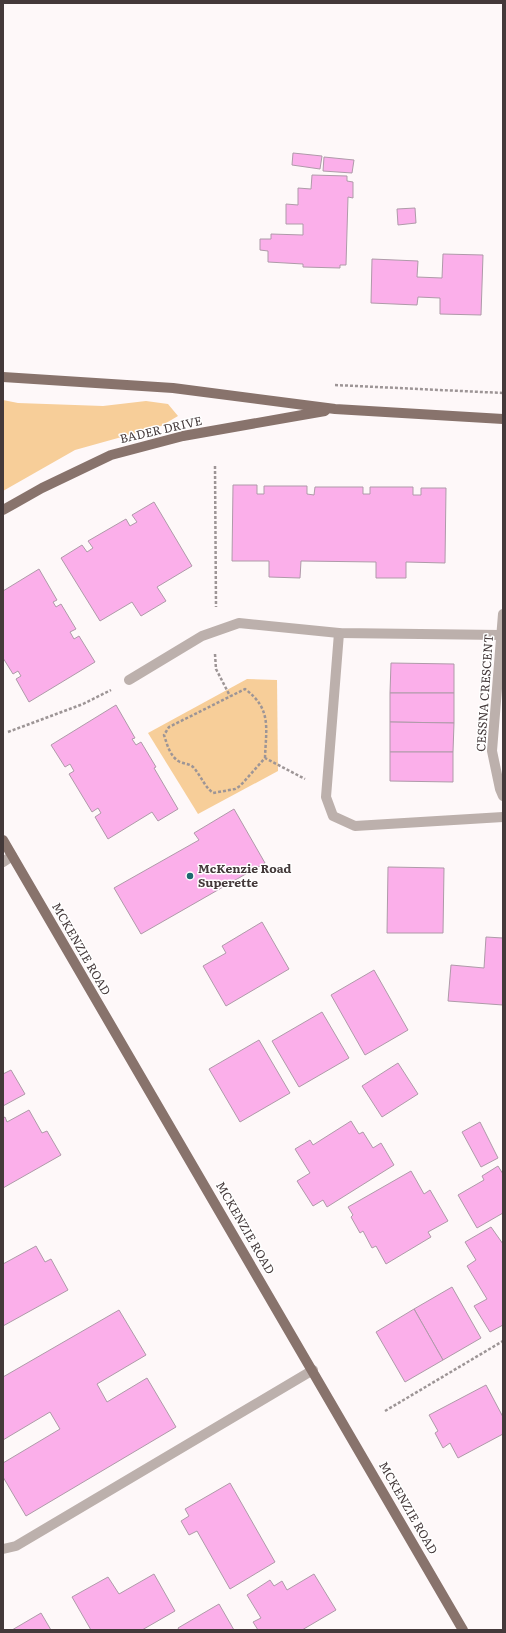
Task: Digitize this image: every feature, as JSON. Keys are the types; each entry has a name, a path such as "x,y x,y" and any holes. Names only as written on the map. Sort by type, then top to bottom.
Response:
{"main road":[{"name":"BADER DRIVE","path":"3,377 173,388 335,409 503,419"},
{"name":"BADER DRIVE","path":"3,510 42,488 111,455 184,436 335,409"},
{"name":"MCKENZIE ROAD","path":"3,840 313,1370 463,1630"}],"street":[{"name":"CESSNA CRESCENT","path":"503,614 492,751 500,789 503,796"},
{"path":"129,680 202,636 238,623 339,633 501,635"},
{"path":"339,633 326,797 333,816 355,826 503,817"},
{"path":"3,862 12,856"},
{"path":"3,1549 16,1546 313,1370"}],"path":[{"path":"215,466 216,669 230,696"},
{"path":"8,732 84,704 129,680"},
{"path":"245,689 264,709 266,722 265,758 240,786 235,789 213,793 208,789 193,766 179,761 168,748 164,735 169,727 245,689"},
{"path":"265,758 327,790"},
{"path":"385,1411 503,1341"}],"shaded area":[{"path":"3,400 18,403 103,406 146,401 168,404 178,416 161,426 75,450 3,491"},
{"path":"247,679 277,680 278,771 198,814 148,733"}],"building":[{"path":"293,153 322,156 320,169 292,165"},
{"path":"324,157 354,160 352,173 323,171"},
{"path":"312,175 347,176 347,181 353,182 353,198 348,197 346,265 340,265 340,268 303,267 303,264 268,262 268,251 260,250 260,239 271,239 271,234 303,235 303,224 286,224 286,204 298,205 298,188 311,189"},
{"path":"415,208 416,223 398,225 397,209"},
{"path":"443,254 483,255 481,315 440,314 440,298 418,297 417,305 371,303 372,259 418,261 417,277 442,278"},
{"path":"233,485 257,485 257,494 264,494 264,486 307,486 307,494 314,495 315,487 363,487 363,494 370,494 370,487 413,487 413,495 421,495 421,488 446,488 445,563 406,562 406,578 376,578 376,562 301,561 300,578 269,577 269,561 232,561"},
{"path":"154,502 192,566 157,587 166,601 141,616 132,602 100,621 61,558 82,545 87,552 93,548 88,541 126,519 130,526 137,522 132,515"},
{"path":"39,569 57,600 53,602 56,607 61,604 76,629 70,632 74,639 79,636 95,662 29,702 16,679 21,676 18,671 13,674 3,658 3,591"},
{"path":"391,663 454,664 454,693 390,693"},
{"path":"390,693 454,693 454,723 390,722"},
{"path":"116,705 135,738 132,739 136,745 141,742 178,809 158,821 152,812 108,839 95,817 101,813 98,808 92,812 69,774 74,771 70,764 65,767 51,745"},
{"path":"390,722 454,723 453,752 390,752"},
{"path":"390,752 453,752 453,782 390,781"},
{"name":"McKenzie Road Superette","path":"234,809 265,863 141,934 114,888 199,840 194,833"},
{"path":"388,867 444,868 443,933 387,933"},
{"path":"262,922 289,969 226,1006 203,966 226,953 222,946"},
{"path":"486,937 503,938 503,1005 448,1001 451,965 484,968"},
{"path":"374,970 408,1030 365,1055 331,995"},
{"path":"322,1012 349,1058 299,1087 272,1041"},
{"path":"259,1040 290,1093 240,1122 209,1069"},
{"path":"398,1063 418,1094 382,1117 362,1086"},
{"path":"11,1070 25,1094 3,1106 3,1074"},
{"path":"29,1110 42,1133 47,1131 61,1155 3,1188 3,1118 5,1117 7,1122"},
{"path":"351,1121 359,1134 363,1132 373,1148 381,1143 394,1165 327,1207 323,1200 313,1206 297,1181 310,1173 295,1149 310,1140 313,1145"},
{"path":"480,1122 498,1158 481,1167 462,1132"},
{"path":"498,1166 503,1174 503,1213 477,1228 458,1195 484,1180 482,1176"},
{"path":"411,1171 424,1194 430,1190 448,1221 428,1232 431,1237 386,1264 376,1246 372,1248 363,1231 360,1233 351,1217 353,1215 348,1207"},
{"path":"491,1227 503,1244 503,1325 490,1332 474,1306 487,1299 467,1266 476,1260 465,1242"},
{"path":"36,1246 45,1262 51,1259 68,1290 3,1326 3,1264"},
{"path":"452,1287 481,1338 443,1360 414,1309"},
{"path":"414,1309 443,1360 405,1382 376,1332"},
{"path":"119,1310 146,1355 97,1384 107,1402 147,1378 176,1427 26,1516 3,1477 3,1463 60,1429 50,1412 3,1440 3,1377"},
{"path":"486,1385 503,1417 503,1434 458,1458 450,1443 443,1448 435,1433 438,1431 429,1415"},
{"path":"230,1483 275,1562 230,1589 197,1531 189,1535 181,1521 189,1516 185,1509"},
{"path":"154,1574 175,1611 142,1630 91,1630 72,1597 108,1577 119,1594"},
{"path":"314,1574 336,1610 302,1630 258,1630 253,1622 261,1618 247,1595 270,1580 274,1586 282,1581 287,1590"},
{"path":"219,1604 234,1630 179,1630 178,1628"},
{"path":"41,1613 51,1630 12,1630"}],"place":[{"name":"McKenzie Road Superette","path":"190,876"}]}
